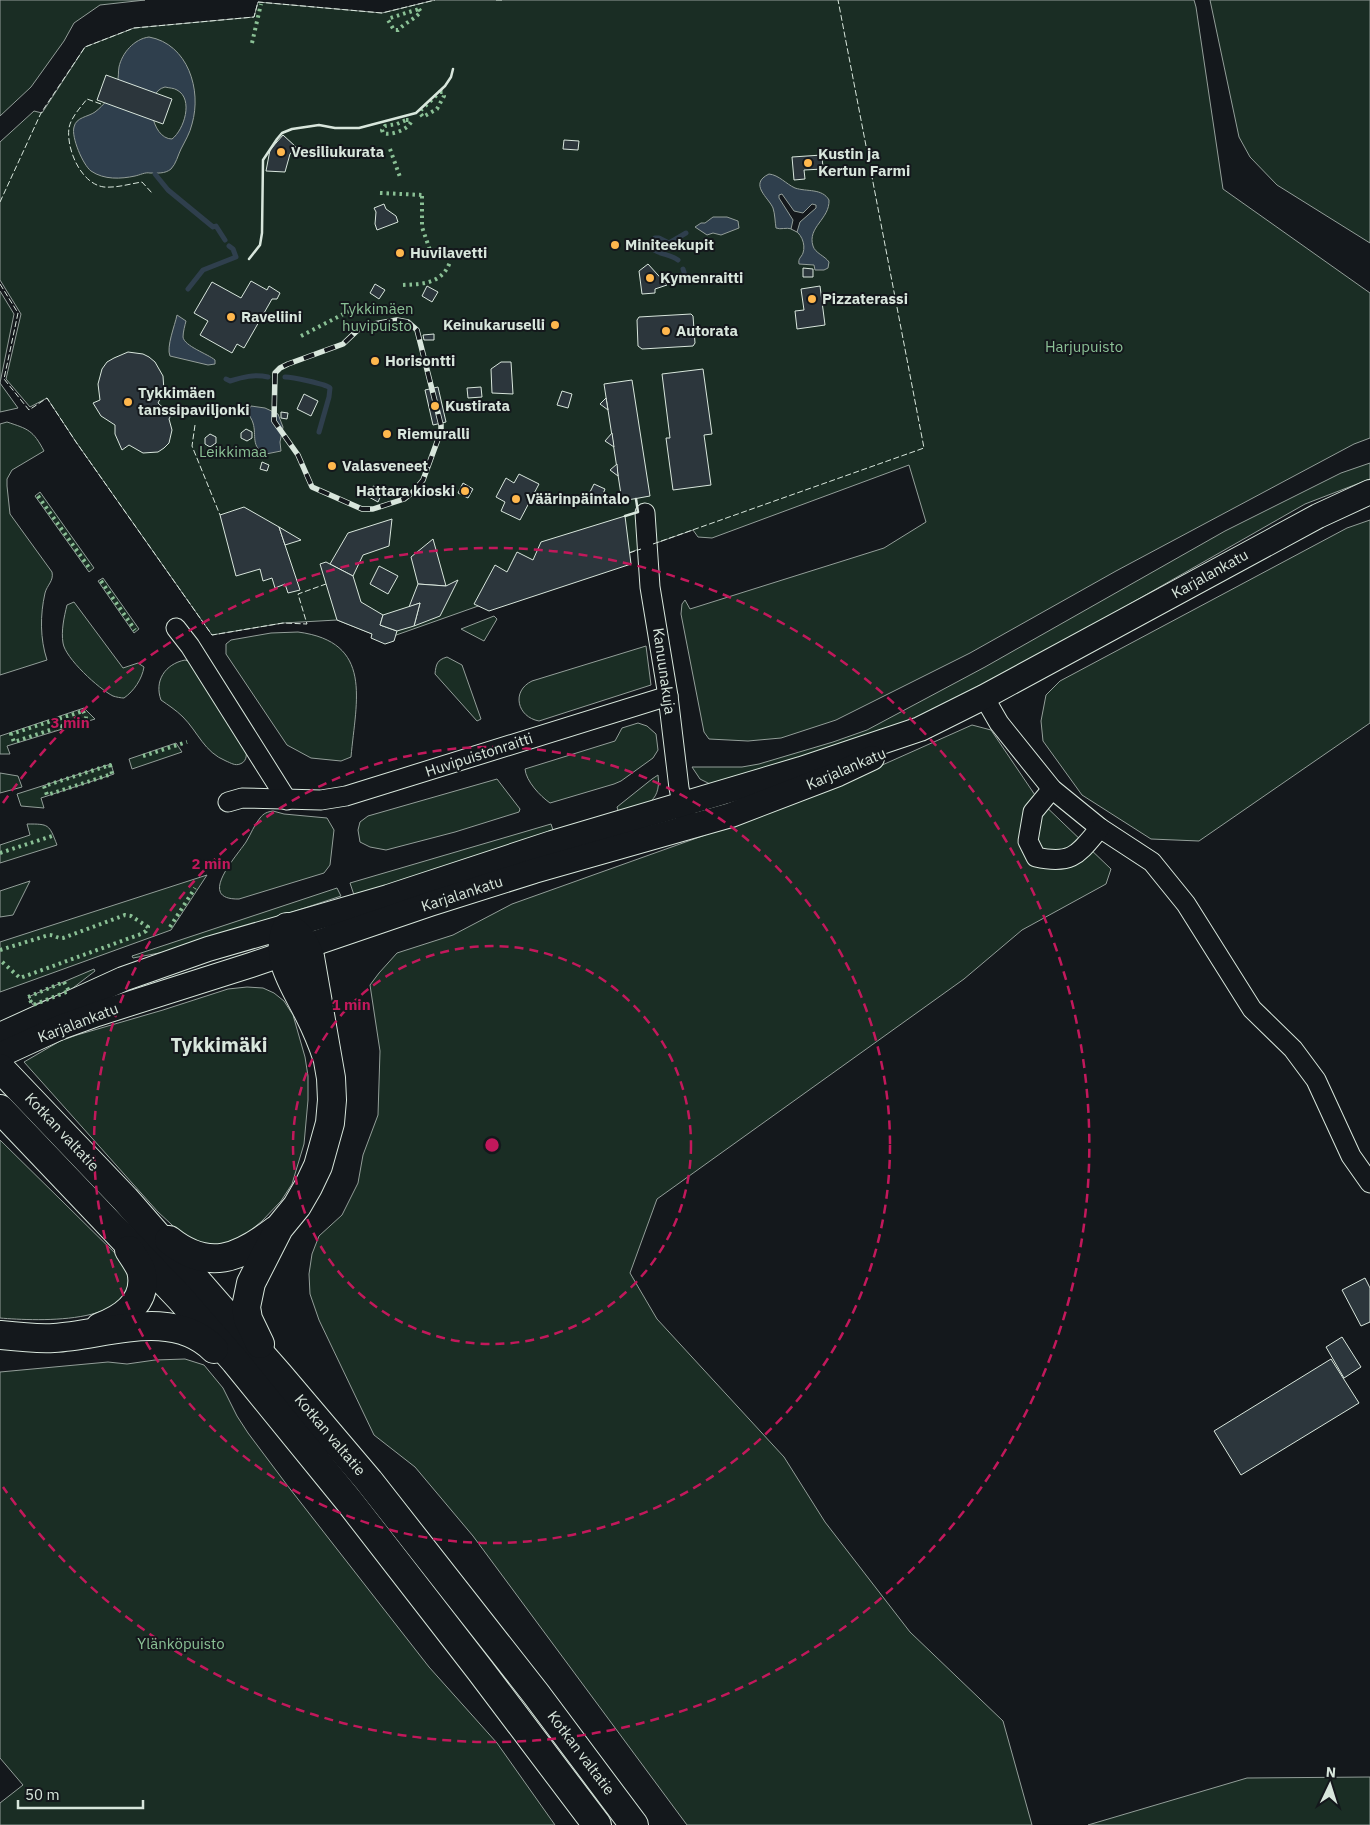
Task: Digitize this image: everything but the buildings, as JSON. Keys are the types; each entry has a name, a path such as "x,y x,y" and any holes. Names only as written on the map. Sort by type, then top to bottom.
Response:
{"highway":[{"path":"279,1375 254,1334 248,1319 246,1307 250,1283 279,1228 297,1206 308,1187 325,1145 330,1124 332,1100 331,1078 314,978 295,950 282,943 287,927"},
{"name":"Kotkan valtatie","path":"0,1068 125,1199 369,1481 454,1587 634,1825"},
{"name":"Kotkan valtatie","path":"0,1109 186,1305 274,1409 349,1501 597,1825"},
{"path":"125,1199 170,1241 183,1251 196,1257 223,1259 239,1254 255,1247 279,1228"},
{"path":"82,1334 122,1318 136,1302 140,1292 142,1281 140,1270 114,1228"},
{"path":"0,1335 54,1338 154,1326 172,1326 199,1336 209,1344 274,1409"}],"main road":[{"name":"Karjalankatu","path":"0,1055 123,979 208,949 388,897 560,841 801,768 920,729 984,697 1318,516 1370,492"},
{"name":"Karjalankatu","path":"0,1035 57,1019 97,1014 534,871 731,815 838,774 895,748 920,729"}],"street":[{"name":"Kanuunakuja","path":"645,513 650,586 668,696 682,805 688,827"},
{"path":"176,628 190,646 287,800"},
{"name":"Huvipuistonraitti","path":"228,802 242,798 321,800 346,796 668,696"},
{"path":"984,697 999,723 1052,789 1100,828 1152,862 1186,904 1252,1009 1293,1048 1316,1080 1351,1156 1370,1183"},
{"path":"1052,789 1033,812 1028,841 1036,857 1054,861 1078,854 1100,828"}],"green space":[{"path":"0,0 145,0 100,5 74,23 64,41 31,87 0,116"},
{"name":"Tykkimäen huvipuisto","path":"435,0 1194,0 1223,189 1370,293 1370,438 1354,444 1116,571 970,653 836,720 781,738 748,741 709,739 704,732 681,614 682,604 685,600 690,609 884,548 926,522 909,465 712,538 698,537 693,530 385,639 337,620 283,623 212,635 47,398 30,407 6,379 21,314 0,280 0,142 34,111 42,113 85,47 134,28 254,17 258,2 382,13"},
{"path":"1210,0 1370,0 1370,243 1277,185 1250,157 1239,137"},
{"path":"0,291 14,314 0,383"},
{"path":"0,383 18,408 0,412"},
{"path":"7,422 33,434 44,451 12,470 7,479 7,486 10,514 52,572 52,575 45,593 42,610 42,635 47,660 0,675 0,424"},
{"path":"1370,463 1370,479 1305,504 995,681 912,723 793,762 710,784 700,779 692,767 742,767 759,764 867,730 985,667 1225,531 1341,473"},
{"path":"40,492 94,568 89,572 35,496"},
{"path":"1370,520 1370,723 1199,841 1151,839 1082,795 1043,741 1041,721 1046,695 1060,681 1347,528"},
{"path":"103,578 139,629 134,633 98,581"},
{"path":"74,602 123,668 138,663 144,667 137,684 124,698 113,696 100,687 76,665 65,649 62,638 64,619 67,605"},
{"path":"494,616 497,619 484,641 461,629"},
{"path":"298,632 322,638 339,648 349,661 355,677 356,715 351,757 341,761 311,758 287,745 226,654 226,644 231,640 271,633"},
{"path":"646,646 651,685 539,721 532,719 526,714 519,703 521,691 525,685 532,681"},
{"path":"447,657 462,665 481,719 477,721 435,674 438,663"},
{"path":"185,660 191,662 246,751 244,762 238,765 218,757 207,747 183,717 161,700 159,686 163,674 172,665"},
{"path":"84,708 95,719 7,746 10,754 0,754 0,736"},
{"path":"638,723 647,726 656,734 658,750 653,758 621,781 550,803 538,792 526,774 525,769 615,741 622,728"},
{"path":"972,725 991,730 1037,798 1111,869 1106,884 1022,930 964,979 657,1199 630,1273 657,1319 784,1457 825,1522 910,1632 1003,1721 1032,1825 687,1825 473,1536 415,1467 374,1435 319,1320 310,1294 309,1274 312,1254 319,1236 342,1215 358,1183 363,1155 378,1115 380,1051 370,985 397,953 453,935 512,904 806,799"},
{"path":"176,743 182,752 132,769 129,759"},
{"path":"111,764 114,774 41,798 44,808 21,806 17,794"},
{"path":"0,773 18,776 22,787 0,793"},
{"path":"658,775 657,793 653,799 642,806 619,814 617,807"},
{"path":"497,779 520,809 519,812 455,832 386,850 370,847 360,842 358,830 360,822 368,816"},
{"path":"273,811 284,814 327,818 334,830 330,865 324,873 239,899 227,897 221,893 220,885 223,876 261,816"},
{"path":"27,824 40,824 50,829 57,845 0,863 0,845 30,835"},
{"path":"551,824 553,830 492,854 354,895 350,883"},
{"path":"207,875 171,930 0,992 0,942"},
{"path":"30,881 13,915 0,917 0,891"},
{"path":"337,888 341,896 180,949 133,958 132,956"},
{"path":"94,969 95,971 69,991 33,1005 28,997"},
{"path":"263,988 274,993 284,1001 293,1015 305,1057 308,1076 304,1144 292,1184 281,1201 262,1221 239,1240 220,1246 199,1244 185,1237 158,1212 24,1062 60,1041 77,1035 228,989"},
{"path":"0,1140 124,1262 128,1283 122,1299 107,1309 62,1319 0,1318"},
{"name":"Ylänköpuisto","path":"185,1359 204,1365 223,1388 248,1433 287,1485 429,1667 497,1743 555,1825 0,1825 0,1803 23,1785 0,1758 0,1372 108,1362 127,1364 155,1360"},
{"path":"1370,1777 1370,1825 1088,1825 1247,1778"}],"water":[{"path":"149,37 162,41 174,49 189,70 193,83 195,111 189,134 174,165 169,171 146,173 124,178 101,176 91,171 85,163 76,144 74,127 77,121 95,112 108,99 118,80 119,67 123,57 134,44","holes":["165,87 176,89 182,94 186,107 180,129 172,139 165,137 159,132 152,115 154,97 158,91"]},
{"path":"769,174 776,176 795,188 822,194 829,200 826,213 813,233 812,239 814,248 829,262 828,268 815,270 814,265 799,264 799,259 804,250 800,236 792,229 776,228 773,208 760,187 760,182"},
{"path":"713,217 727,217 738,221 739,228 721,235 713,233 707,235 695,227"},
{"path":"177,315 186,321 183,337 187,344 215,360 215,364 208,365 170,356 170,342"},
{"path":"251,406 265,408 278,414 283,427 280,442 281,451 266,454 256,445 253,423 248,412"}],"pier":[{"path":"782,194 794,211 803,213 812,204 816,205 816,208 800,222 797,232 791,229 793,220 779,198 779,195"}],"waterway":[{"path":"155,174 168,190 213,227 216,226 225,240"},
{"path":"678,260 654,250 653,241 655,238 659,238 669,243 686,233"},
{"path":"188,289 203,270 236,257 233,249 229,246"},
{"path":"226,379 230,381 249,376 268,377"},
{"path":"285,377 301,379 330,388 319,432"}],"railway":[{"path":"397,320 408,322 417,330 441,431 423,480 414,491 404,499 373,509 362,509 312,487 298,455 274,421 275,373 288,364 343,344 362,326 397,320"}],"hedge":[{"path":"252,43 261,4"},
{"path":"419,9 421,12 398,30 394,30 388,20 419,9"},
{"path":"440,92 443,92 444,96 437,109 423,117 420,113 421,110 440,92"},
{"path":"406,120 411,122 402,130 390,134 383,133 382,130 385,126 406,120"},
{"path":"390,149 400,177"},
{"path":"380,193 422,195"},
{"path":"422,196 422,227 433,259"},
{"path":"403,285 424,283 437,279 442,275 450,262"},
{"path":"301,336 357,307"},
{"path":"38,496 90,569"},
{"path":"101,581 135,630"},
{"path":"83,711 86,718 14,742 11,734 83,711"},
{"path":"143,756 187,742"},
{"path":"110,765 112,774 47,795 44,786 110,765"},
{"path":"0,853 52,836"},
{"path":"170,927 195,888"},
{"path":"0,950 49,935 63,938 125,915 131,916 148,927 141,934 20,978 0,960"},
{"path":"64,982 69,991 33,1005 28,997 64,982"}],"fence":[{"path":"0,202 41,113 85,47 134,28 254,17 258,2 382,13 435,0"},
{"path":"496,0 503,0"},
{"path":"653,544 924,448 838,0"},
{"path":"101,104 87,99 76,112 70,124 70,146 82,173 88,179 104,187 142,182 152,193"},
{"path":"0,284 18,313 4,379 29,410 47,398 212,635 283,623 307,624 298,594 326,584"},
{"path":"195,425 192,446 220,515"},
{"path":"629,553 641,549"}],"wall":[{"path":"249,259 260,245 262,233 263,160 282,133 292,129 319,125 335,128 359,128 416,113 445,86 451,77 453,69"},
{"path":"625,516 638,512 636,499"}],"place":[{"name":"Vesiliukurata","path":"281,152"},
{"name":"Kustin ja Kertun Farmi","path":"808,163"},
{"name":"Miniteekupit","path":"615,245"},
{"name":"Huvilavetti","path":"400,253"},
{"name":"Kymenraitti","path":"650,278"},
{"name":"Pizzaterassi","path":"812,299"},
{"name":"Raveliini","path":"231,317"},
{"name":"Keinukaruselli","path":"555,325"},
{"name":"Autorata","path":"666,331"},
{"name":"Horisontti","path":"375,361"},
{"name":"Tykkimäen tanssipaviljonki","path":"128,402"},
{"name":"Kustirata","path":"435,406"},
{"name":"Riemuralli","path":"387,434"},
{"name":"Valasveneet","path":"332,466"},
{"name":"Hattara kioski","path":"465,491"},
{"name":"Väärinpäintalo","path":"516,499"}],"district":[{"name":"Tykkimäki","path":"219,1045"}],"park label":[{"name":"Harjupuisto","path":"1084,347"},
{"name":"Leikkimaa","path":"233,452"}]}
